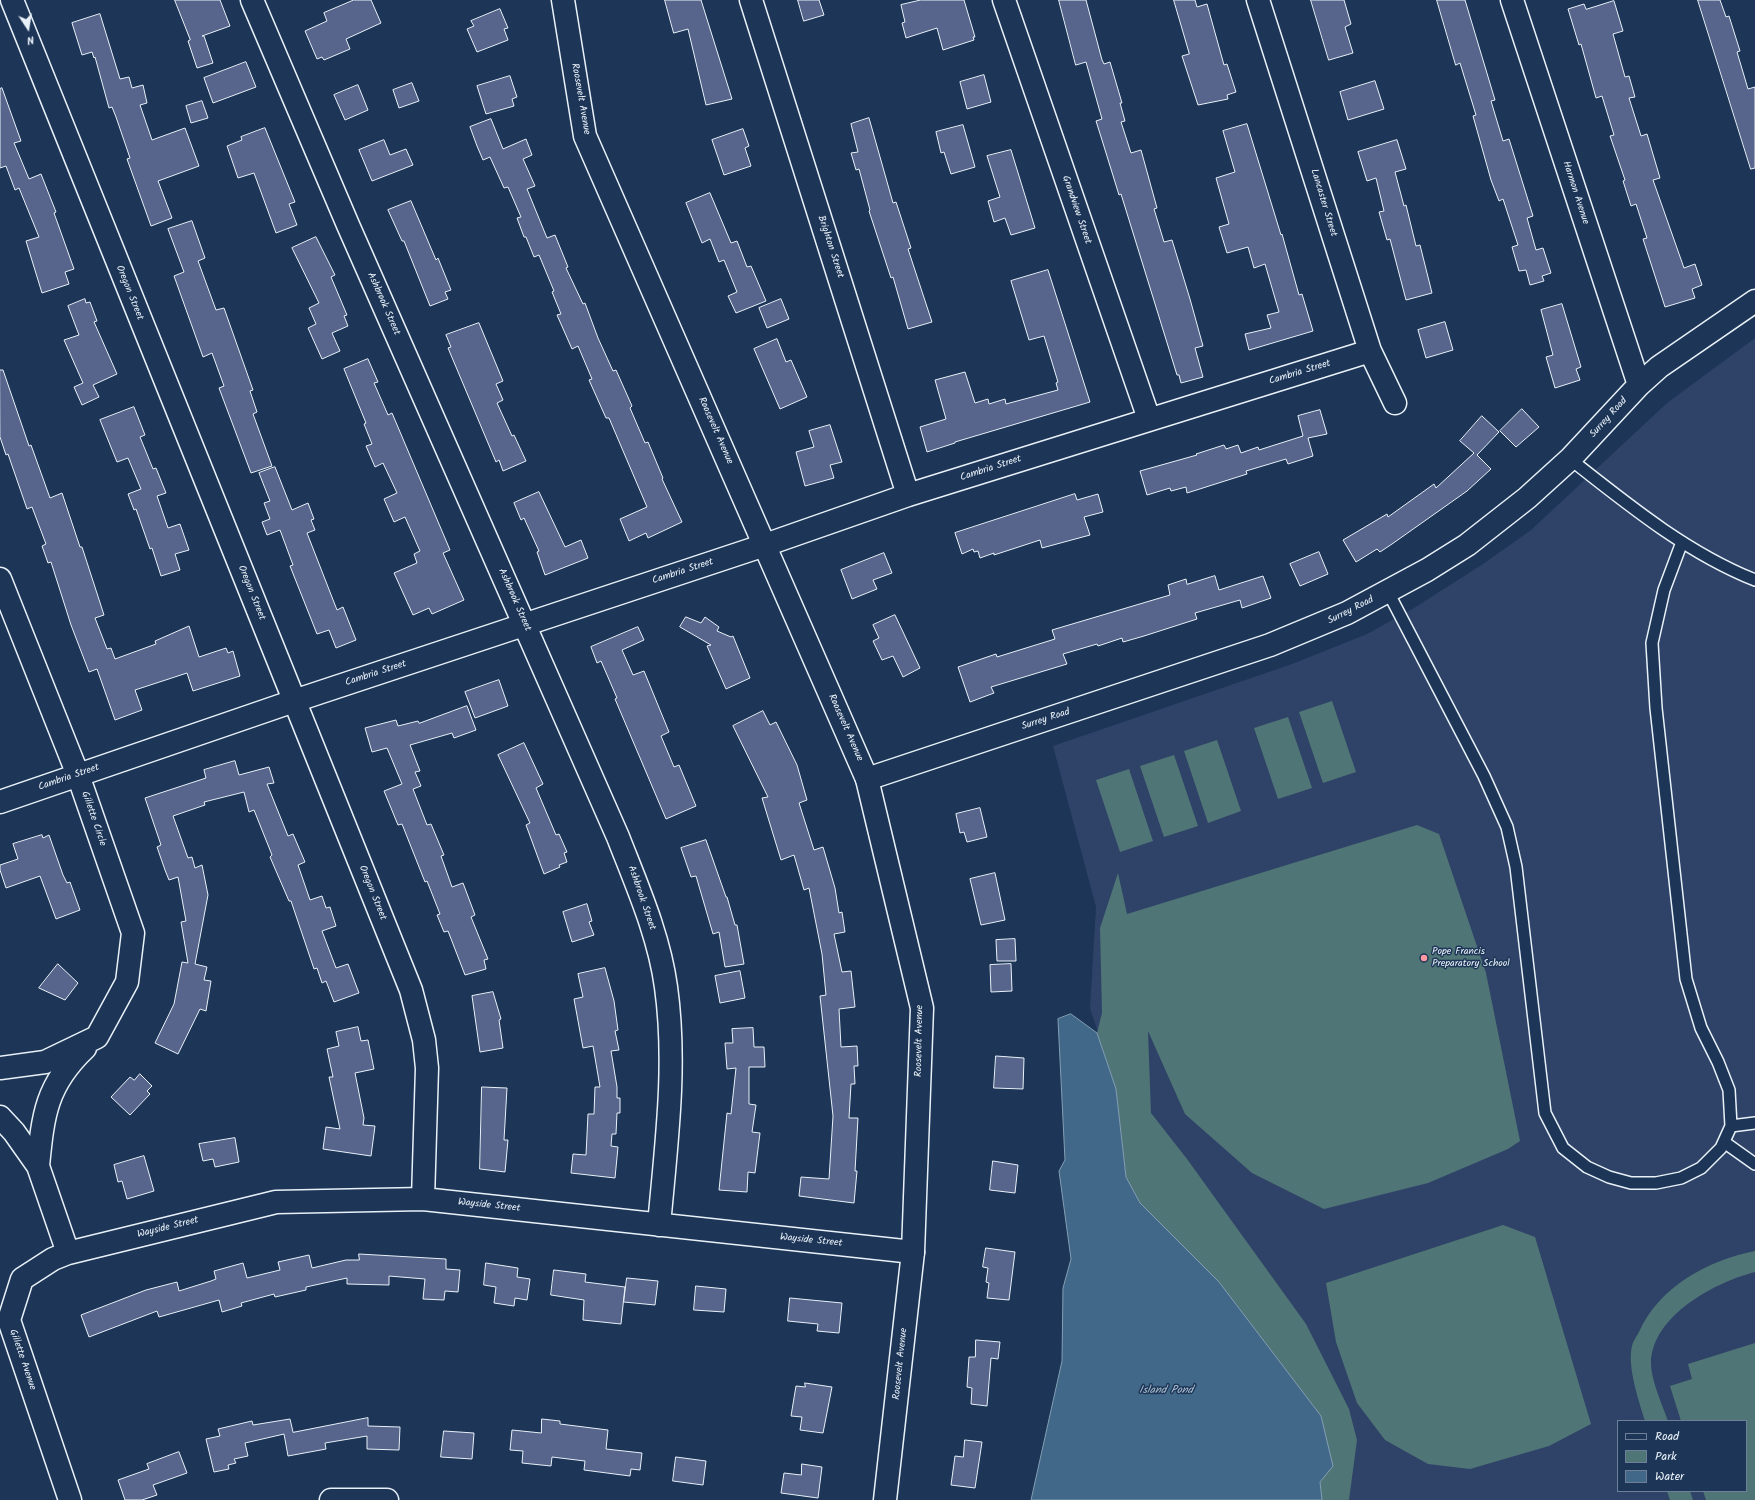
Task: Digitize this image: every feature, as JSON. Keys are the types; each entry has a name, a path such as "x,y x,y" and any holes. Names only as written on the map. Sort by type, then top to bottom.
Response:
{"street":[{"name":"Oregon Street","path":"12,0 397,956 416,1008 424,1040 427,1068 424,1199"},
{"name":"Ashbrook Street","path":"252,0 348,225 618,837 640,892 661,964 669,1017 671,1079 659,1225"},
{"name":"Roosevelt Avenue","path":"563,0 585,136 867,779 922,1008 913,1252 886,1500"},
{"name":"Brighton Street","path":"751,0 908,495"},
{"name":"Grandview Street","path":"1004,0 1149,419"},
{"name":"Lancaster Street","path":"1258,0 1370,351 1395,403"},
{"name":"Harmon Avenue","path":"1512,0 1639,385"},
{"name":"Surrey Road","path":"867,779 1270,645 1328,623 1388,592 1467,545 1527,498 1570,459 1639,385 1681,351 1755,301"},
{"name":"Cambria Street","path":"0,802 294,701 765,545 908,495 1370,351"},
{"name":"Gillette Circle","path":"0,579 78,775 133,933 127,982 97,1037 66,1068 50,1095 42,1133 38,1166"},
{"path":"0,1068 45,1062 97,1037"},
{"path":"0,1117 18,1137 38,1166 68,1253"},
{"name":"Wayside Street","path":"68,1253 276,1202 424,1199 913,1252"},
{"name":"Gillette Avenue","path":"68,1253 53,1259 22,1279 9,1320 70,1500"},
{"path":"331,1500 387,1500"}],"lane":[{"path":"1570,459 1629,505 1682,542 1755,580"},
{"path":"1388,592 1484,776 1507,827 1516,867 1545,1113 1563,1148 1587,1167 1609,1177 1631,1183 1656,1183 1680,1178 1701,1168 1721,1148 1731,1126 1729,1090 1718,1062 1701,1028 1686,979 1656,708 1652,643 1664,590 1682,542"},
{"path":"1731,1126 1755,1123"},
{"path":"1724,1142 1755,1164"}],"shaded area":[{"name":"Pope Francis Preparatory School","path":"1755,338 1755,1500 1322,1500 1320,1482 1219,1282 1140,1203 1116,1089 1090,1008 1096,907 1053,746 1292,664 1367,634 1414,608 1483,564 1531,530 1667,403"}],"green space":[{"path":"1332,701 1356,772 1323,783 1299,712"},
{"path":"1288,717 1312,788 1278,799 1254,728"},
{"path":"1217,740 1241,811 1208,823 1184,751"},
{"path":"1174,755 1198,826 1164,837 1140,766"},
{"path":"1129,769 1153,841 1120,852 1096,780"},
{"path":"1417,825 1439,834 1486,973 1520,1141 1508,1149 1428,1183 1324,1209 1252,1173 1185,1114 1148,1031 1151,1113 1187,1159 1306,1324 1349,1409 1357,1440 1349,1500 1322,1500 1320,1482 1332,1466 1321,1416 1219,1282 1140,1203 1126,1177 1116,1089 1097,1033 1102,1013 1100,928 1118,873 1127,914"},
{"path":"1503,1225 1535,1237 1591,1424 1549,1446 1470,1469 1428,1464 1385,1440 1357,1403 1336,1342 1326,1283"},
{"path":"1755,1251 1755,1272 1722,1284 1705,1293 1689,1303 1674,1316 1662,1330 1654,1346 1651,1370 1668,1420 1645,1420 1632,1374 1631,1354 1633,1342 1648,1316 1672,1289 1703,1269 1737,1255"},
{"path":"1755,1343 1755,1500 1706,1500 1703,1492 1747,1492 1747,1420 1681,1420 1670,1386 1692,1379 1688,1364"},
{"path":"1667,1492 1690,1492 1693,1500 1670,1500"}],"water":[{"name":"Island Pond","path":"1071,1014 1097,1033 1116,1089 1126,1177 1140,1203 1219,1282 1321,1416 1333,1466 1320,1482 1322,1500 1031,1500 1062,1361 1063,1288 1071,1259 1059,1171 1065,1160 1058,1019"}],"building":[{"path":"175,0 220,0 230,26 202,36 204,36 213,63 197,68 188,41 190,40"},
{"path":"354,0 371,0 381,23 346,39 350,49 324,60 322,57 317,59 305,31 327,21 324,13"},
{"path":"665,0 701,0 732,99 706,105 688,29 674,33"},
{"path":"798,0 819,0 824,15 804,21"},
{"path":"921,0 964,0 975,37 973,37 974,40 943,50 937,28 906,38 902,23 905,22 901,5"},
{"path":"1059,0 1086,0 1102,60 1104,64 1110,62 1122,103 1120,103 1125,121 1121,122 1131,153 1141,150 1157,208 1154,209 1164,242 1172,240 1190,299 1203,346 1195,348 1203,377 1181,383 1179,375 1177,375 1121,194 1119,195 1096,121 1102,119 1086,62 1076,65"},
{"path":"1174,0 1195,0 1197,7 1207,4 1224,65 1227,64 1236,92 1227,95 1228,99 1198,105 1182,56 1189,54"},
{"path":"1311,0 1344,0 1351,24 1345,27 1353,53 1329,60"},
{"path":"1437,0 1465,0 1495,100 1491,101 1503,141 1509,139 1533,216 1527,218 1536,250 1543,248 1551,273 1542,276 1544,281 1530,285 1526,270 1519,271 1512,247 1518,245 1503,199 1499,201 1491,180 1473,116 1476,115 1460,63 1456,65"},
{"path":"1698,0 1720,0 1726,17 1729,16 1740,51 1737,52 1748,89 1755,87 1755,168 1751,169"},
{"path":"1614,1 1623,31 1613,34 1625,77 1629,76 1635,97 1629,98 1641,136 1647,134 1660,178 1653,180 1684,268 1695,264 1702,285 1692,289 1695,298 1665,307 1643,239 1647,238 1636,204 1631,206 1623,181 1625,180 1610,136 1614,135 1602,96 1596,98 1581,44 1579,45 1568,9 1584,4 1586,9"},
{"path":"500,9 508,28 504,29 508,40 477,52 467,29 474,26 471,21"},
{"path":"100,14 120,79 129,77 132,88 143,85 147,103 140,105 152,140 185,128 199,166 158,181 172,218 151,226 127,159 130,158 116,117 112,107 109,108 95,57 94,58 92,52 82,55 72,23"},
{"path":"246,62 256,87 213,103 204,78"},
{"path":"984,75 991,102 967,109 960,82"},
{"path":"510,76 517,97 512,99 514,106 486,114 477,86"},
{"path":"1375,81 1384,109 1348,120 1340,92"},
{"path":"412,83 419,101 399,108 393,90"},
{"path":"358,85 368,110 345,120 334,95"},
{"path":"2,88 21,141 14,143 29,179 41,174 56,212 54,213 74,269 65,272 69,284 42,293 26,241 39,237 19,188 15,190 6,166 0,168 0,89"},
{"path":"202,101 208,118 191,123 186,106"},
{"path":"869,118 893,203 896,202 911,248 908,249 932,322 908,329 893,277 891,278 869,211 870,210 859,169 856,170 851,153 858,152 851,124"},
{"path":"491,119 503,149 526,139 532,155 523,159 535,186 527,189 547,238 555,235 568,267 566,268 583,304 585,303 598,338 613,371 616,370 632,406 630,408 645,443 648,442 663,478 662,479 682,522 648,538 646,533 629,541 620,519 647,507 609,418 606,418 589,380 592,379 578,346 572,349 557,315 561,314 552,292 554,291 539,255 534,257 526,237 524,237 517,218 521,217 508,187 504,188 490,157 483,160 477,146 470,127"},
{"path":"1247,124 1281,235 1282,234 1299,295 1302,294 1313,331 1249,350 1245,334 1271,328 1267,315 1279,312 1265,264 1254,268 1248,247 1227,253 1219,227 1229,224 1216,178 1235,172 1223,131"},
{"path":"963,125 975,167 951,174 944,152 941,153 936,132"},
{"path":"265,128 295,202 289,204 297,225 276,233 254,173 238,178 227,146 242,140 241,137"},
{"path":"743,129 749,146 745,148 751,166 724,175 712,140"},
{"path":"384,140 390,155 406,149 413,165 372,181 359,150"},
{"path":"1397,140 1406,169 1395,172 1404,206 1406,205 1416,246 1420,245 1432,293 1406,300 1390,239 1387,240 1379,212 1384,211 1376,178 1367,181 1358,152"},
{"path":"1011,150 1035,228 1011,235 1005,218 994,222 988,201 1000,197 987,156"},
{"path":"710,193 731,243 737,241 747,267 751,266 766,301 736,313 728,296 737,292 724,260 719,262 710,239 702,243 686,203"},
{"path":"411,201 436,260 438,258 451,290 445,292 448,299 430,306 404,241 402,241 388,210"},
{"path":"192,221 205,258 198,261 216,310 224,308 253,390 250,391 257,412 253,414 272,466 251,473 219,388 224,386 212,353 203,357 174,276 184,272 168,229"},
{"path":"316,237 335,275 331,277 347,315 344,316 348,326 332,333 340,351 322,359 308,328 316,324 309,308 319,303 292,248"},
{"path":"1048,270 1090,402 955,442 927,452 920,427 946,419 935,380 965,372 975,403 988,399 989,404 1005,399 1006,404 1058,390 1056,383 1058,382 1044,336 1029,340 1011,281"},
{"path":"85,299 86,303 90,302 97,321 94,322 117,374 93,385 99,397 82,405 74,387 83,383 64,340 79,335 68,306"},
{"path":"781,299 789,319 767,328 759,308"},
{"path":"1562,304 1581,367 1576,369 1580,380 1555,388 1546,357 1553,355 1541,310"},
{"path":"1445,322 1453,350 1426,358 1418,330"},
{"path":"479,323 503,381 496,384 503,400 497,403 512,436 514,435 526,461 503,471 499,460 496,462 448,348 451,347 446,335"},
{"path":"777,339 786,362 791,360 807,397 780,409 754,349"},
{"path":"368,359 378,382 374,383 388,415 392,413 450,550 443,553 464,600 432,614 429,608 413,615 394,573 417,563 414,554 420,551 405,517 394,522 384,499 397,493 383,463 375,467 366,446 372,444 364,424 366,423 344,369"},
{"path":"0,370 3,370 29,446 31,445 50,498 62,493 80,547 82,547 104,615 95,618 107,649 111,648 115,659 156,644 155,641 189,626 199,657 226,648 228,653 233,651 240,676 193,691 187,673 135,690 142,710 115,720 97,669 89,672 71,625 51,562 48,563 42,546 46,544 32,507 27,509 8,454 6,455 0,437"},
{"path":"134,407 145,435 140,437 153,469 156,468 166,493 157,496 168,528 180,524 189,550 175,554 180,570 161,576 152,548 150,549 136,509 134,510 128,494 141,489 128,458 117,462 100,420"},
{"path":"1522,409 1539,427 1516,447 1500,431"},
{"path":"1320,410 1327,434 1308,438 1313,456 1288,464 1286,459 1246,471 1247,474 1187,493 1186,487 1171,491 1170,488 1147,495 1140,471 1197,455 1196,454 1224,445 1226,449 1238,445 1241,453 1258,447 1259,450 1303,436 1298,416"},
{"path":"1482,416 1499,432 1477,455 1491,469 1467,491 1392,544 1380,552 1377,549 1356,562 1343,540 1387,514 1388,517 1434,484 1436,488 1474,453 1460,441"},
{"path":"830,425 842,462 830,465 834,478 805,486 796,452 814,447 809,431"},
{"path":"275,467 292,510 308,503 314,519 311,520 315,530 307,533 337,610 343,607 356,640 336,648 329,630 317,634 290,566 293,565 280,530 267,535 262,522 270,519 264,503 270,501 259,473"},
{"path":"539,492 565,547 581,540 588,558 545,575 537,552 539,551 524,518 521,520 514,503"},
{"path":"1075,494 1077,500 1098,494 1103,512 1084,517 1090,535 1042,548 1040,540 980,558 978,551 974,552 973,549 962,554 955,533"},
{"path":"1319,552 1328,574 1300,586 1290,564"},
{"path":"884,553 892,573 873,580 877,589 852,599 841,570"},
{"path":"1215,576 1219,590 1263,576 1271,598 1242,608 1240,600 1195,613 1197,619 1144,636 1123,642 1122,638 1098,646 1097,644 1063,654 1067,664 991,687 994,693 970,702 958,667 996,654 997,657 1055,639 1052,630 1170,595 1168,585 1186,579 1187,584"},
{"path":"895,615 920,668 903,677 893,656 882,660 873,641 879,638 873,625"},
{"path":"686,617 701,623 705,617 719,627 717,631 731,637 733,636 750,678 726,689 707,646 711,645 680,627"},
{"path":"638,627 644,640 622,650 633,675 644,671 669,732 661,736 674,767 679,765 696,806 666,819 615,699 617,698 601,661 597,663 591,647"},
{"path":"499,680 508,706 475,718 465,692"},
{"path":"467,706 476,730 454,738 452,733 410,745 420,771 415,772 421,786 413,789 427,825 431,824 444,855 441,856 452,887 463,883 475,915 471,917 488,959 484,960 486,969 465,975 448,931 444,932 437,915 440,914 427,881 425,882 402,824 398,825 384,791 402,784 387,748 372,752 365,728 396,720 398,726 418,721 419,723"},
{"path":"763,711 770,725 776,722 797,765 807,800 799,803 814,850 823,847 835,888 839,913 842,912 845,932 834,934 842,972 851,971 855,1007 839,1009 841,1047 857,1046 858,1066 854,1066 855,1084 851,1084 849,1118 858,1118 855,1171 857,1171 854,1203 799,1196 801,1177 829,1179 833,1116 820,996 826,995 822,954 809,888 804,890 794,855 781,860 762,798 768,797 733,726"},
{"path":"524,743 543,784 536,788 556,835 559,834 567,852 564,853 567,862 544,874 526,825 530,823 498,755"},
{"path":"235,761 239,775 269,767 274,783 267,784 288,836 293,834 305,862 298,865 310,900 322,896 326,908 330,907 336,926 322,931 336,968 348,964 359,993 334,1002 326,981 322,983 317,968 314,969 291,901 289,901 270,857 272,855 254,810 249,812 244,792 204,802 205,805 173,816 188,858 192,857 195,868 202,865 208,895 195,964 207,967 204,980 211,981 206,1011 200,1009 178,1054 155,1043 174,1004 182,962 188,963 181,922 186,921 178,877 169,880 157,847 161,845 145,798 206,778 204,770"},
{"path":"980,808 987,837 967,842 964,832 960,833 956,814"},
{"path":"42,835 43,838 49,835 63,875 67,883 70,882 80,910 56,919 40,876 6,888 0,870 0,865 18,859 13,844"},
{"path":"706,840 727,897 735,925 737,925 744,964 725,967 719,932 713,934 696,876 691,877 681,848"},
{"path":"995,873 1005,920 981,925 970,879"},
{"path":"587,904 592,921 589,922 594,935 572,942 563,912"},
{"path":"1015,939 1016,961 997,961 996,940"},
{"path":"58,964 78,983 65,1000 39,988"},
{"path":"1011,964 1012,991 991,992 990,965"},
{"path":"605,968 614,1001 618,1030 615,1031 619,1050 611,1051 617,1087 617,1098 620,1098 620,1113 617,1113 616,1134 612,1134 611,1146 618,1147 615,1178 571,1173 573,1154 586,1155 588,1114 594,1114 595,1087 600,1087 593,1046 583,1048 574,999 583,997 578,974"},
{"path":"740,971 745,998 720,1003 715,976"},
{"path":"493,992 501,1019 499,1020 503,1048 480,1052 472,996"},
{"path":"358,1027 361,1041 368,1040 374,1069 355,1073 364,1118 363,1125 375,1126 371,1156 323,1149 326,1127 340,1129 329,1077 333,1077 327,1049 339,1046 336,1032"},
{"path":"753,1028 754,1047 764,1047 765,1067 749,1067 749,1104 756,1105 752,1132 760,1133 755,1173 748,1172 747,1192 719,1190 727,1113 731,1114 736,1068 727,1069 725,1043 733,1043 732,1029"},
{"path":"996,1056 1024,1058 1023,1089 994,1088"},
{"path":"140,1074 152,1086 147,1091 150,1094 130,1115 111,1097 130,1077 134,1080"},
{"path":"482,1087 507,1088 504,1140 508,1140 505,1172 480,1169"},
{"path":"235,1138 239,1162 215,1167 213,1159 203,1161 199,1144"},
{"path":"144,1156 154,1191 127,1199 122,1181 118,1182 114,1165"},
{"path":"993,1161 1018,1165 1015,1193 990,1190"},
{"path":"986,1248 1015,1252 1009,1300 987,1298 989,1283 986,1282 988,1268 983,1267"},
{"path":"359,1254 446,1259 446,1269 460,1270 458,1292 445,1291 444,1300 423,1299 425,1279 389,1276 389,1285 347,1284 347,1278 306,1287 306,1290 275,1297 274,1294 241,1303 242,1306 222,1312 219,1300 159,1317 157,1311 89,1337 81,1315 146,1290 177,1282 179,1291 211,1281 216,1279 214,1271 243,1263 247,1278 280,1270 278,1262 309,1255 312,1268 346,1260 359,1260"},
{"path":"486,1263 518,1268 517,1277 530,1279 527,1300 515,1298 514,1306 494,1303 496,1287 484,1285"},
{"path":"554,1270 586,1274 585,1282 625,1287 621,1324 583,1320 584,1300 551,1295"},
{"path":"627,1278 658,1281 655,1305 624,1302"},
{"path":"696,1286 726,1289 724,1312 694,1310"},
{"path":"790,1298 842,1303 839,1333 817,1331 818,1324 788,1321"},
{"path":"976,1340 1000,1342 998,1359 991,1358 987,1406 971,1404 972,1388 967,1387 969,1357 975,1357"},
{"path":"805,1383 832,1387 823,1433 800,1430 802,1417 791,1416 796,1386 805,1387"},
{"path":"368,1418 368,1426 400,1427 399,1450 367,1449 367,1436 325,1443 326,1449 288,1456 284,1434 245,1443 248,1456 234,1459 236,1463 228,1465 229,1469 214,1472 206,1439 220,1436 218,1429 252,1421 253,1425 290,1419 293,1432"},
{"path":"542,1419 560,1421 560,1424 608,1430 606,1449 642,1453 640,1470 631,1469 630,1476 584,1470 585,1461 552,1457 551,1466 522,1463 523,1451 510,1450 512,1430 541,1433"},
{"path":"444,1431 474,1433 472,1459 441,1457"},
{"path":"965,1440 982,1442 975,1488 951,1485 955,1456 963,1457"},
{"path":"179,1452 187,1473 153,1485 157,1495 142,1500 125,1500 118,1480 149,1469 147,1464"},
{"path":"676,1457 706,1461 703,1485 673,1481"},
{"path":"802,1464 822,1467 818,1498 781,1493 784,1473 801,1475"}],"place":[{"name":"Pope Francis Preparatory School","path":"1424,958"}]}
